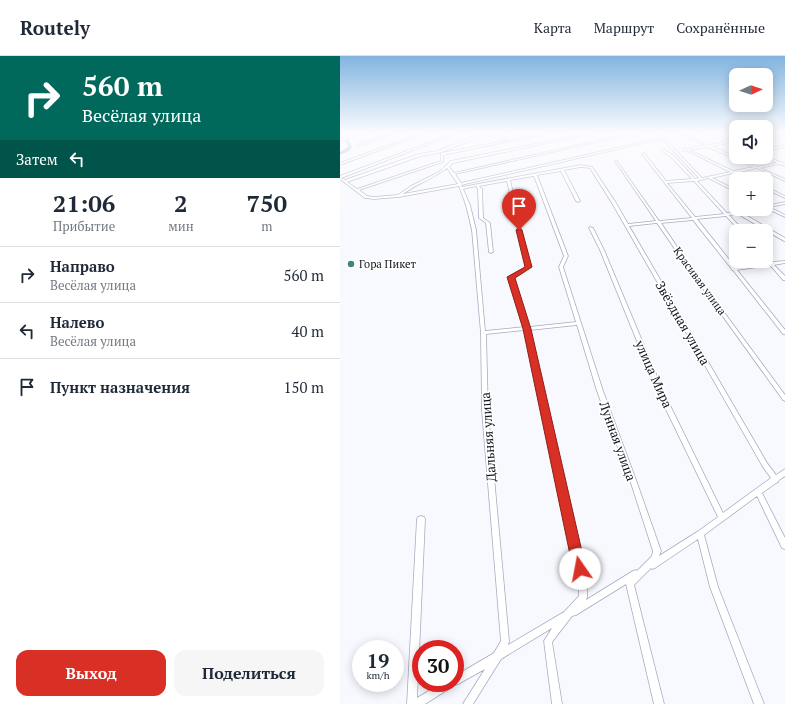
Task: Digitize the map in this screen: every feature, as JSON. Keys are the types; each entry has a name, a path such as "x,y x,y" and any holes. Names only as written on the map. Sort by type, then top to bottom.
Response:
{"street":[{"path":"340,177 379,162"},
{"path":"346,181 399,162"},
{"path":"357,190 438,162"},
{"path":"444,162 449,166"},
{"path":"434,178 452,162"},
{"path":"399,196 409,187 434,178 501,162"},
{"path":"340,177 366,197 374,198 399,196 461,186 561,162"},
{"name":"Красивая улица","path":"617,162 689,267 785,399"},
{"path":"649,162 785,333"},
{"path":"677,162 735,224"},
{"path":"687,162 702,178"},
{"path":"713,162 733,172 779,163 785,165"},
{"path":"744,162 785,180"},
{"name":"Дальняя улица","path":"449,166 461,186 472,216 474,230 483,333 485,411 505,641 468,704"},
{"name":"Звёздная улица","path":"562,169 581,166 591,167 765,465 776,480"},
{"path":"461,186 477,186 562,169 578,201"},
{"path":"665,182 695,180 729,173"},
{"name":"Лунная улица","path":"535,174 566,256 561,267 600,391 633,480 657,551 655,558 630,584 659,704"},
{"path":"708,177 729,188"},
{"path":"508,180 528,267 511,277 527,329 583,585 583,597 567,615 548,641 557,704"},
{"path":"346,181 365,187"},
{"path":"477,186 480,189 482,218 488,223 491,252"},
{"path":"773,191 785,197"},
{"path":"773,206 785,203"},
{"path":"773,210 785,216"},
{"path":"626,225 727,215"},
{"path":"743,216 785,240"},
{"name":"улица Мира","path":"591,228 602,250 660,393 722,518"},
{"path":"773,264 784,263"},
{"path":"773,265 785,279"},
{"path":"733,269 741,268"},
{"path":"483,333 579,323"},
{"path":"464,676 643,570 700,534 785,472"},
{"path":"758,492 785,546"},
{"path":"412,704 421,520"},
{"path":"700,534 714,587 760,704"},
{"path":"416,704 436,692"}],"place":[{"name":"Гора Пикет","path":"351,264"}],"route":[{"path":"519,230 528,267 511,277 526,324 580,569"}]}
